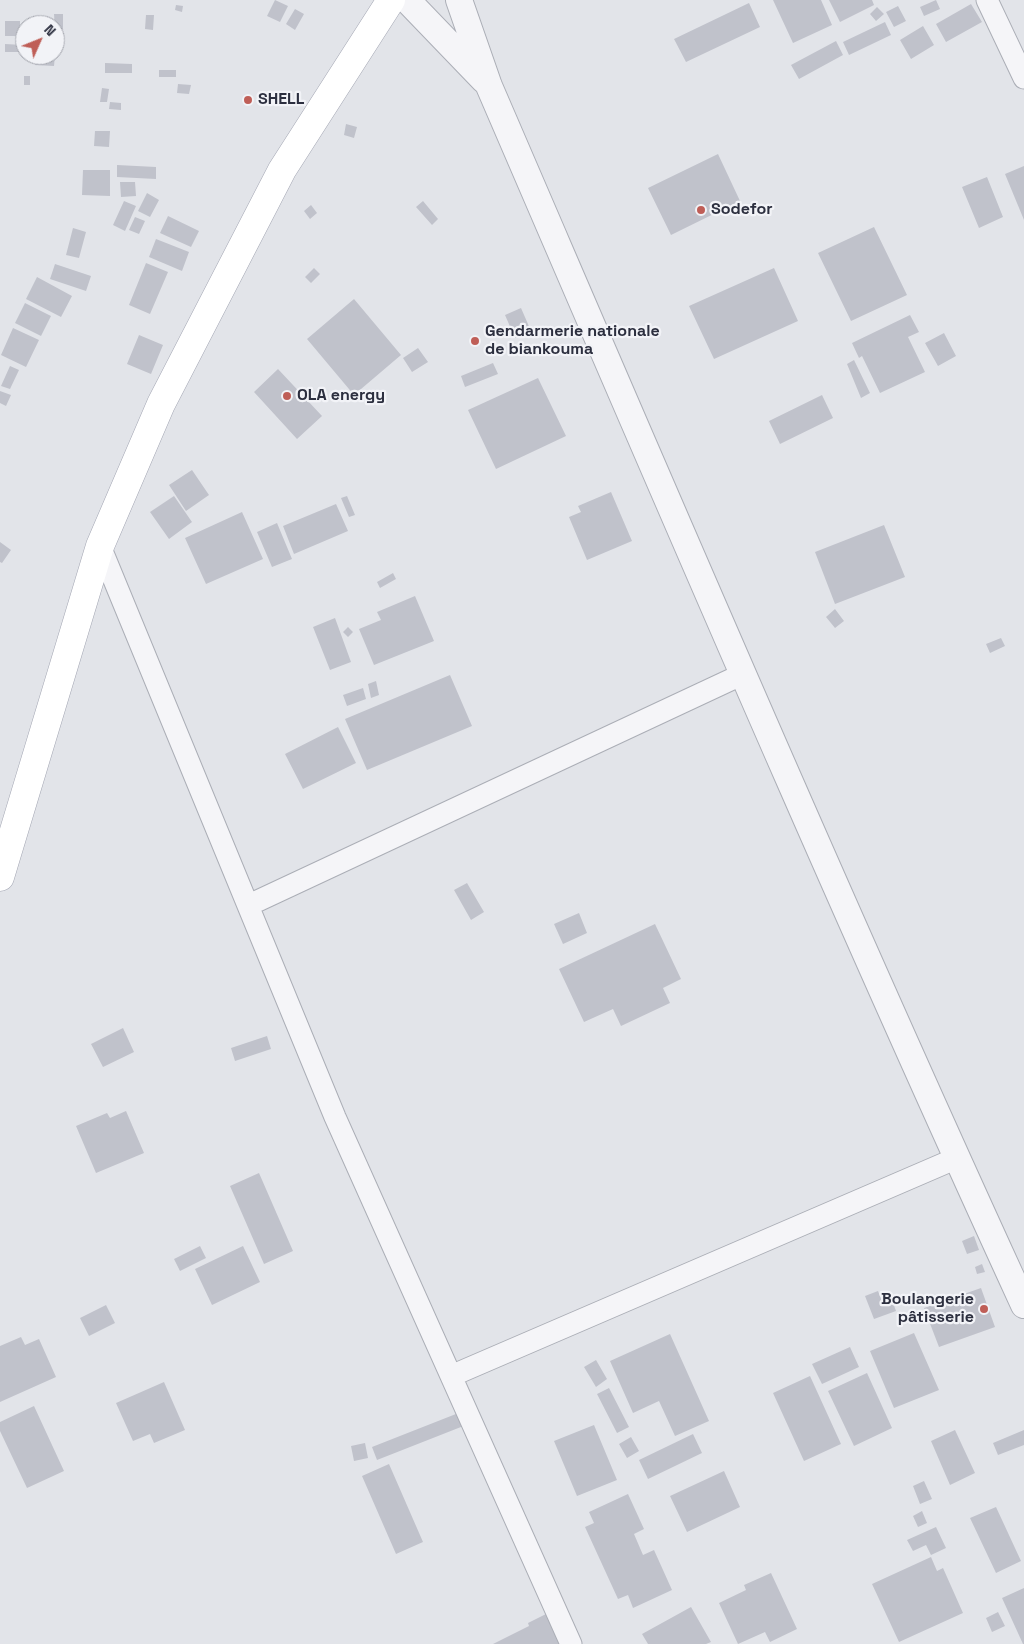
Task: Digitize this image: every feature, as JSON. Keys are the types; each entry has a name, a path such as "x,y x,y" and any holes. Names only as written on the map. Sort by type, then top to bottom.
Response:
{"main road":[{"path":"0,877 100,546 161,404 282,170 391,0"}],"street":[{"path":"407,0 489,86"},
{"path":"459,0 489,86 743,674 1024,1305"},
{"path":"987,0 1024,78"},
{"path":"100,546 335,1118 570,1644"},
{"path":"249,906 743,674"},
{"path":"451,1376 957,1158"}],"building":[{"path":"275,0 288,6 280,22 267,16"},
{"path":"773,0 821,0 832,25 793,43"},
{"path":"829,0 872,0 874,5 840,22"},
{"path":"936,0 940,9 924,16 920,7"},
{"path":"749,3 760,27 686,62 674,39"},
{"path":"971,4 982,22 946,42 936,24"},
{"path":"176,5 183,6 182,12 175,10"},
{"path":"898,6 906,21 894,27 886,12"},
{"path":"877,7 884,14 876,21 870,14"},
{"path":"295,9 304,14 295,30 286,24"},
{"path":"146,15 154,15 153,30 145,29"},
{"path":"5,21 15,21 15,36 5,36"},
{"path":"885,22 891,35 849,55 843,42"},
{"path":"923,26 934,45 911,59 900,40"},
{"path":"836,41 843,55 799,79 791,65"},
{"path":"5,44 15,45 15,52 5,52"},
{"path":"105,63 132,64 132,73 105,73"},
{"path":"159,70 176,70 176,77 159,77"},
{"path":"24,76 30,76 30,85 24,85"},
{"path":"178,84 191,85 189,94 177,93"},
{"path":"102,88 109,89 107,102 100,102"},
{"path":"110,102 121,103 121,110 109,109"},
{"path":"346,124 357,127 354,138 344,135"},
{"path":"95,131 110,131 109,147 94,146"},
{"path":"718,154 740,201 671,235 648,188"},
{"path":"117,165 156,167 156,179 117,177"},
{"path":"1024,166 1024,220 1005,174"},
{"path":"83,170 110,170 110,196 82,195"},
{"path":"987,177 1003,217 979,228 962,187"},
{"path":"120,182 135,182 136,196 121,197"},
{"path":"147,193 159,200 150,217 138,211"},
{"path":"124,201 136,206 125,231 113,225"},
{"path":"423,201 438,219 432,225 416,207"},
{"path":"311,205 317,213 310,219 304,211"},
{"path":"168,216 199,231 191,247 160,233"},
{"path":"135,217 145,221 139,234 129,230"},
{"path":"874,227 907,295 851,321 818,253"},
{"path":"73,228 86,232 79,258 66,255"},
{"path":"156,239 189,252 182,271 149,257"},
{"path":"146,263 168,272 150,314 129,305"},
{"path":"55,264 91,276 86,291 50,279"},
{"path":"314,268 320,274 311,283 305,277"},
{"path":"774,268 798,321 714,359 689,306"},
{"path":"37,277 72,296 61,317 26,299"},
{"path":"354,299 401,355 354,395 307,339"},
{"path":"25,303 51,316 41,336 15,323"},
{"path":"521,308 531,331 515,338 505,315"},
{"path":"910,315 919,332 908,337 925,372 880,393 862,356 859,358 852,343"},
{"path":"13,328 39,340 26,367 1,355"},
{"path":"944,333 956,356 938,366 925,343"},
{"path":"139,335 163,345 151,374 127,364"},
{"path":"418,348 428,362 412,372 403,358"},
{"path":"854,360 870,393 861,398 847,364"},
{"path":"493,363 498,374 465,387 461,376"},
{"path":"10,366 19,370 10,389 1,386"},
{"path":"278,369 322,416 297,439 254,392"},
{"path":"538,378 566,436 496,469 468,410"},
{"path":"0,391 11,395 6,406 0,403"},
{"path":"822,395 833,418 780,444 769,421"},
{"path":"192,470 209,495 186,511 169,485"},
{"path":"611,492 632,541 587,560 569,517 581,512 578,506"},
{"path":"174,496 192,522 169,539 150,512"},
{"path":"347,496 355,515 349,517 341,498"},
{"path":"336,504 348,531 294,554 283,526"},
{"path":"242,512 263,559 206,584 185,538"},
{"path":"277,523 292,559 272,567 257,532"},
{"path":"884,525 905,577 835,604 815,552"},
{"path":"0,542 11,550 2,563 0,562"},
{"path":"393,573 396,579 380,588 377,582"},
{"path":"415,596 434,641 374,665 359,629 381,620 377,612"},
{"path":"835,609 844,621 835,628 826,617"},
{"path":"335,618 351,662 330,670 313,627"},
{"path":"348,627 353,632 348,637 343,632"},
{"path":"1001,638 1005,646 990,653 986,644"},
{"path":"450,675 472,726 367,770 345,719"},
{"path":"376,681 379,695 371,698 368,684"},
{"path":"363,688 366,699 347,706 343,695"},
{"path":"338,727 356,763 303,789 285,754"},
{"path":"467,883 484,912 471,920 454,890"},
{"path":"579,913 587,933 563,944 554,924"},
{"path":"655,924 681,979 663,988 670,1003 621,1026 613,1009 584,1022 559,969"},
{"path":"123,1028 134,1052 103,1067 91,1044"},
{"path":"267,1036 271,1049 235,1061 231,1048"},
{"path":"126,1111 144,1153 96,1173 76,1126 107,1113 110,1118"},
{"path":"259,1173 293,1251 264,1264 230,1186"},
{"path":"974,1236 979,1250 967,1254 962,1241"},
{"path":"200,1246 206,1258 180,1271 174,1259"},
{"path":"243,1246 260,1282 212,1305 195,1269"},
{"path":"982,1264 985,1272 977,1274 975,1267"},
{"path":"981,1288 995,1327 939,1347 924,1308"},
{"path":"878,1291 883,1304 892,1300 896,1311 874,1319 865,1296"},
{"path":"106,1305 115,1323 89,1336 80,1318"},
{"path":"914,1333 939,1390 894,1408 870,1351"},
{"path":"670,1334 709,1421 675,1436 659,1401 633,1413 610,1361"},
{"path":"21,1337 25,1345 39,1339 56,1377 0,1402 0,1346"},
{"path":"850,1347 859,1367 822,1384 812,1364"},
{"path":"596,1360 607,1379 596,1387 584,1367"},
{"path":"867,1373 892,1428 854,1446 828,1391"},
{"path":"810,1376 841,1444 804,1461 773,1393"},
{"path":"164,1382 185,1430 154,1443 150,1434 133,1441 116,1403"},
{"path":"609,1388 629,1427 617,1433 597,1394"},
{"path":"34,1406 64,1471 27,1488 0,1431 0,1422"},
{"path":"461,1412 466,1425 377,1460 372,1447"},
{"path":"594,1425 617,1480 577,1496 554,1441"},
{"path":"955,1430 975,1473 950,1485 931,1441"},
{"path":"1024,1430 1024,1445 998,1455 993,1443"},
{"path":"693,1434 702,1453 648,1479 639,1460"},
{"path":"631,1437 639,1451 627,1458 619,1444"},
{"path":"365,1443 368,1458 354,1461 351,1446"},
{"path":"389,1464 423,1542 396,1554 362,1476"},
{"path":"724,1471 740,1507 687,1532 670,1496"},
{"path":"924,1481 932,1499 920,1504 913,1486"},
{"path":"628,1494 644,1529 634,1534 643,1555 654,1550 672,1590 633,1608 628,1595 618,1599 585,1527 594,1523 589,1512"},
{"path":"996,1507 1021,1561 996,1573 970,1518"},
{"path":"922,1511 927,1523 918,1527 913,1516"},
{"path":"936,1527 946,1548 931,1555 926,1545 913,1551 907,1540"},
{"path":"931,1557 937,1571 943,1568 963,1613 899,1642 872,1584"},
{"path":"771,1573 797,1629 770,1642 765,1632 738,1644 719,1603 746,1590 744,1585"},
{"path":"1024,1588 1024,1644 1023,1644 1002,1598"},
{"path":"691,1607 711,1642 706,1644 648,1644 642,1634"},
{"path":"550,1612 566,1644 493,1644 529,1626 528,1623"},
{"path":"998,1612 1005,1626 992,1632 986,1618"}],"place":[{"name":"SHELL","path":"248,100"},
{"name":"Sodefor","path":"701,210"},
{"name":"Gendarmerie nationale de biankouma","path":"475,341"},
{"name":"OLA energy","path":"287,396"},
{"name":"Boulangerie pâtisserie","path":"984,1309"}]}
